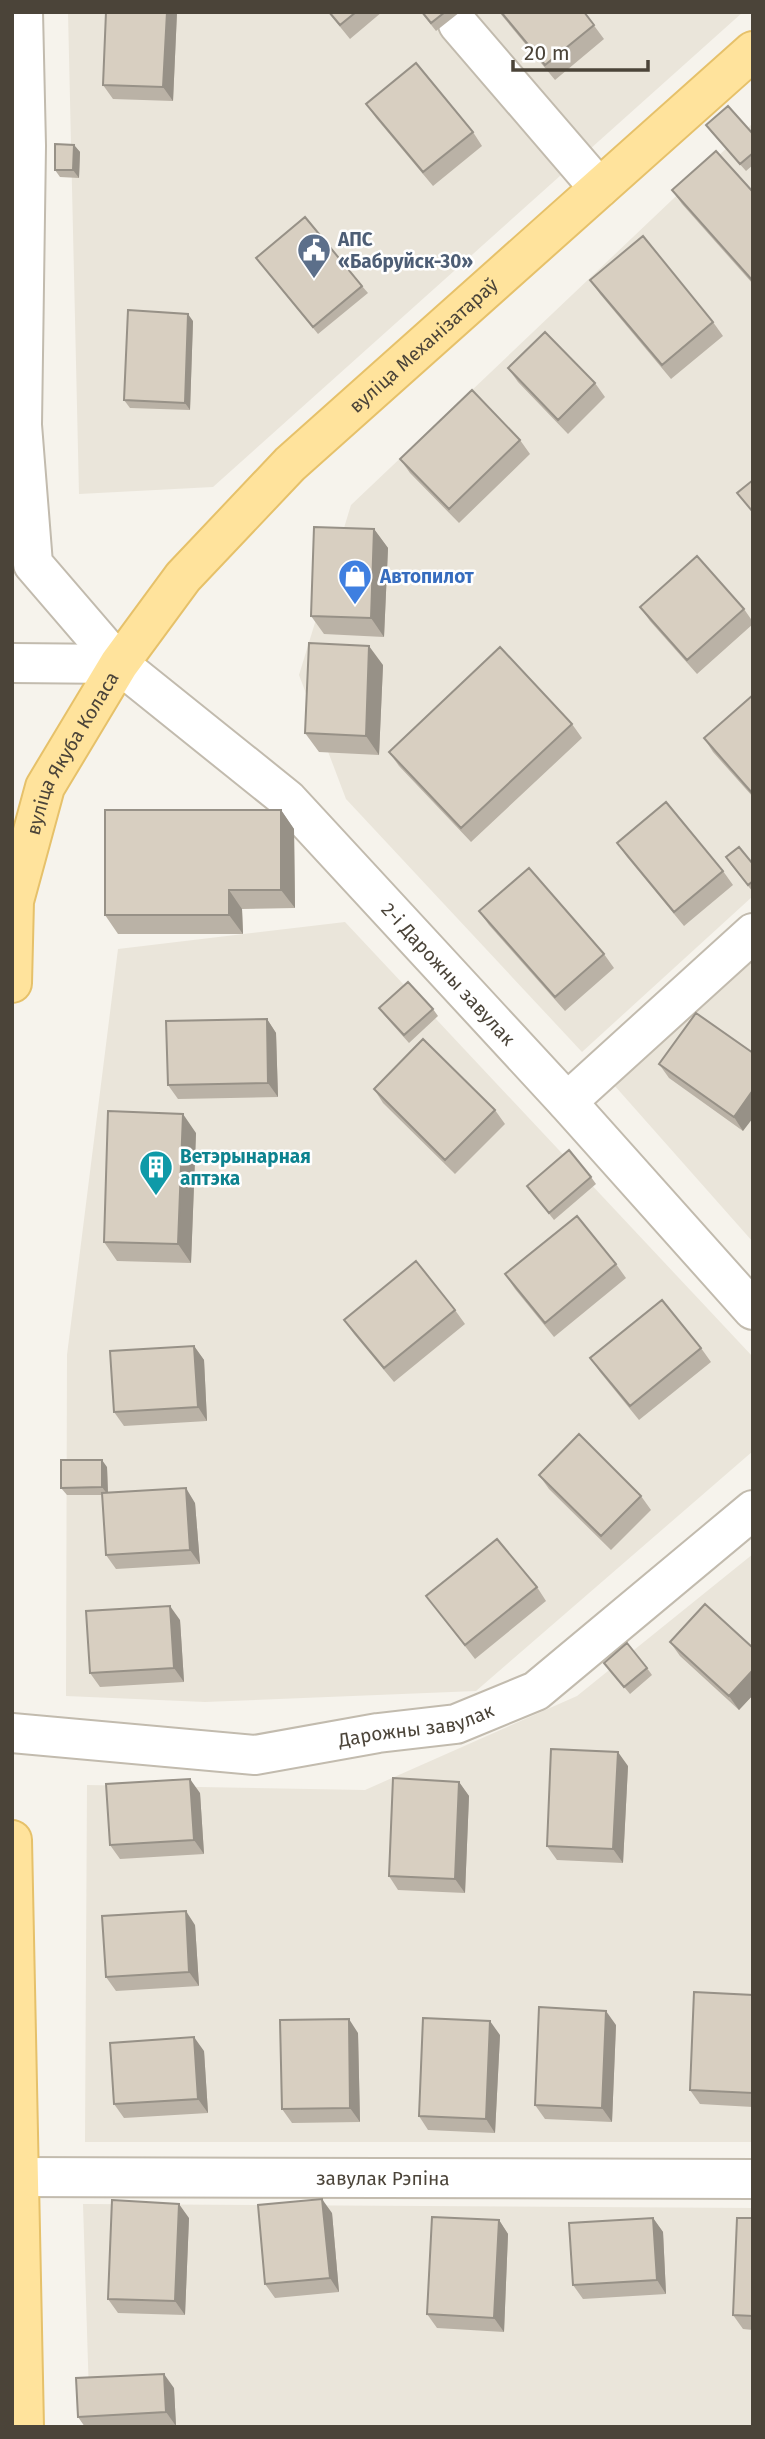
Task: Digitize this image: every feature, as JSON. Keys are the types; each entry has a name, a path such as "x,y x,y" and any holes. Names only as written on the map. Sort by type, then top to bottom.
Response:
{"main road":[{"name":"вуліца Механізатараў","path":"119,664 183,576 290,464 753,51"},
{"name":"вуліца Якуба Коласа","path":"12,983 14,901 45,787 119,664"},
{"path":"12,1840 16,2177 24,2427"}],"street":[{"name":"вуліца Якуба Коласа","path":"23,12 26,146 22,425 33,564 119,664"},
{"path":"457,24 599,188"},
{"path":"12,663 119,664"},
{"name":"2-і Дарожны завулак","path":"119,664 287,799 567,1102 753,1310"},
{"path":"567,1102 753,933"},
{"name":"Дарожны завулак","path":"12,1733 255,1755 456,1724 536,1691 753,1510"},
{"name":"завулак Рэпіна","path":"16,2177 753,2179"}],"shaded area":[{"path":"68,12 743,12 213,487 79,494"},
{"path":"753,123 753,896 582,1052 346,799 299,675 351,505"},
{"path":"345,922 753,1357 753,1451 476,1691 205,1702 66,1696 67,1355 118,949"},
{"path":"753,960 753,1242 614,1085"},
{"path":"753,1554 753,2142 85,2142 87,1785 365,1790 577,1696"},
{"path":"83,2204 753,2208 753,2427 90,2427"}],"building":[{"path":"106,12 167,12 163,87 103,85"},
{"path":"329,12 356,12 340,25"},
{"path":"422,12 445,12 431,23"},
{"path":"501,12 584,12 594,25 545,65"},
{"path":"416,63 473,132 423,172 366,104"},
{"path":"728,106 753,134 753,153 740,164 706,125"},
{"path":"55,144 74,145 73,170 55,170"},
{"path":"716,151 753,192 753,281 672,190"},
{"name":"АПС «Бабруйск-30»","path":"305,217 362,286 313,327 256,258"},
{"path":"643,236 713,322 662,365 590,280"},
{"path":"128,310 188,314 185,403 124,400"},
{"path":"545,332 595,383 558,420 508,368"},
{"path":"472,390 520,440 449,509 400,459"},
{"path":"753,480 753,512 737,493"},
{"name":"Автопилот","path":"314,527 374,529 371,618 311,616"},
{"path":"697,556 744,609 687,660 640,607"},
{"path":"309,643 369,646 366,736 305,733"},
{"path":"500,647 572,724 461,828 389,752"},
{"path":"753,695 753,794 704,738"},
{"path":"666,802 723,871 674,912 617,843"},
{"path":"105,810 281,810 281,890 229,890 229,915 105,915"},
{"path":"739,847 753,864 753,881 748,885 726,857"},
{"path":"529,868 604,954 555,997 479,911"},
{"path":"408,982 433,1009 404,1035 379,1008"},
{"path":"696,1013 753,1053 753,1090 734,1117 659,1064"},
{"path":"267,1019 268,1083 168,1085 166,1021"},
{"path":"423,1039 495,1110 445,1160 374,1089"},
{"name":"Ветэрынарная аптэка","path":"108,1111 183,1114 178,1244 104,1242"},
{"path":"569,1150 591,1177 549,1213 527,1186"},
{"path":"577,1216 616,1264 545,1323 505,1274"},
{"path":"416,1261 455,1310 384,1368 344,1320"},
{"path":"662,1300 701,1348 630,1406 590,1358"},
{"path":"194,1346 198,1407 114,1412 110,1351"},
{"path":"579,1434 641,1496 601,1536 539,1475"},
{"path":"61,1460 102,1460 102,1487 61,1488"},
{"path":"186,1488 190,1550 106,1555 102,1493"},
{"path":"497,1539 537,1587 465,1645 426,1596"},
{"path":"705,1604 753,1648 753,1670 729,1696 670,1642"},
{"path":"170,1606 174,1668 90,1673 86,1611"},
{"path":"627,1643 647,1668 624,1687 604,1663"},
{"path":"551,1749 618,1752 613,1849 547,1846"},
{"path":"393,1778 459,1782 455,1879 389,1876"},
{"path":"190,1779 194,1840 110,1845 106,1784"},
{"path":"186,1911 189,1972 106,1977 102,1916"},
{"path":"694,1992 753,1995 753,2093 690,2090"},
{"path":"539,2007 606,2011 602,2108 535,2105"},
{"path":"423,2018 490,2021 486,2119 419,2116"},
{"path":"349,2019 350,2108 282,2109 280,2020"},
{"path":"194,2037 198,2099 114,2104 110,2043"},
{"path":"322,2199 330,2278 265,2284 258,2205"},
{"path":"112,2200 179,2204 175,2301 108,2299"},
{"path":"432,2217 499,2220 494,2318 427,2314"},
{"path":"653,2218 657,2280 573,2285 569,2223"},
{"path":"737,2218 753,2218 753,2316 733,2315"},
{"path":"164,2374 166,2412 78,2417 76,2378"}],"place":[{"name":"АПС «Бабруйск-30»","path":"314,280"},
{"name":"Автопилот","path":"355,606"},
{"name":"Ветэрынарная аптэка","path":"156,1197"}]}
